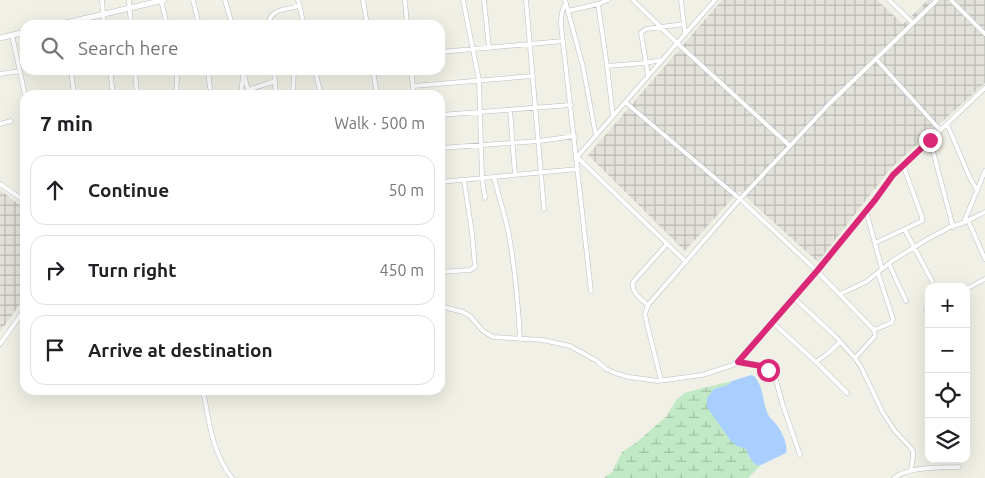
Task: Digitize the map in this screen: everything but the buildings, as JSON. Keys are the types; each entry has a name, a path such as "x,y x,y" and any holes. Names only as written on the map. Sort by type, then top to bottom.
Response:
{"street":[{"path":"102,0 104,20"},
{"path":"129,0 130,20"},
{"path":"80,20 162,0 166,20"},
{"path":"193,0 198,20"},
{"path":"226,0 231,20"},
{"path":"298,0 303,20"},
{"path":"363,0 365,20"},
{"path":"405,0 407,20"},
{"path":"463,0 479,80 480,144 485,198"},
{"path":"484,0 489,48"},
{"path":"526,0 544,209"},
{"path":"568,11 608,0"},
{"path":"633,0 677,43 790,146"},
{"path":"681,0 685,34"},
{"path":"577,157 715,0"},
{"path":"890,0 913,23"},
{"path":"661,380 645,314 648,305 740,199 829,104 937,0"},
{"path":"951,0 985,34"},
{"path":"565,1 583,67 596,136"},
{"path":"565,1 561,15 563,41 592,291"},
{"path":"598,4 612,116"},
{"path":"269,20 275,12 300,6"},
{"path":"648,75 641,33 646,29 684,24"},
{"path":"0,38 20,34"},
{"path":"0,74 20,71 12,36"},
{"path":"445,52 563,41"},
{"path":"876,59 940,130"},
{"path":"607,66 662,60"},
{"path":"21,75 24,90"},
{"path":"72,75 73,90"},
{"path":"111,75 112,90"},
{"path":"135,75 137,90"},
{"path":"176,75 176,90"},
{"path":"209,75 210,88"},
{"path":"241,90 243,75"},
{"path":"244,75 247,90"},
{"path":"274,75 276,90"},
{"path":"293,90 294,75"},
{"path":"316,75 320,90"},
{"path":"374,75 376,90"},
{"path":"412,75 413,90"},
{"path":"413,86 533,76"},
{"path":"255,90 275,81"},
{"path":"445,307 470,316 483,332 493,337 543,340 570,346 615,373 630,377 661,380 702,375 733,365 738,362 817,271 893,175 985,88"},
{"path":"625,102 740,199 817,271 874,330 876,336 855,358"},
{"path":"445,115 571,105"},
{"path":"510,110 515,175"},
{"path":"0,124 11,121"},
{"path":"947,124 977,190"},
{"path":"445,148 539,141 575,136"},
{"path":"930,140 952,226"},
{"path":"577,157 686,262"},
{"path":"875,243 922,221 903,165"},
{"path":"445,182 578,169"},
{"path":"963,223 985,171"},
{"path":"494,177 508,229 512,253 520,339"},
{"path":"445,272 473,270 475,267 464,180"},
{"path":"0,184 20,198"},
{"path":"866,211 882,269"},
{"path":"840,294 857,287 889,264 952,226 963,223 985,212"},
{"path":"968,220 985,259"},
{"path":"905,230 932,281"},
{"path":"648,305 634,292 632,285 667,244"},
{"path":"889,264 906,301"},
{"path":"874,330 891,323 893,319 878,273"},
{"path":"970,287 985,279"},
{"path":"794,298 855,358 887,419 913,451 911,470"},
{"path":"0,344 20,316"},
{"path":"772,322 847,393"},
{"path":"816,362 840,342"},
{"path":"738,362 761,366 772,374 776,380 800,455"},
{"path":"204,395 213,440 224,468 232,478"},
{"path":"894,478 911,470 959,467"}],"shaded area":[{"path":"722,0 877,0 903,24 928,0 985,0 985,83 890,169 818,262 739,191 685,251 588,155"},
{"path":"0,190 20,205 20,304 0,332"}],"green space":[{"path":"732,381 728,385 714,389 737,446 746,449 749,457 756,465 761,465 748,478 604,478 612,472 622,452 637,442 667,416 676,400 685,393"}],"water":[{"path":"751,375 754,376 760,385 767,412 784,437 786,447 786,453 761,465 756,465 749,457 746,449 737,446 730,440 707,407 707,398 714,389"}],"route":[{"path":"768,370 761,366 738,362 817,271 893,175 930,140"}]}
